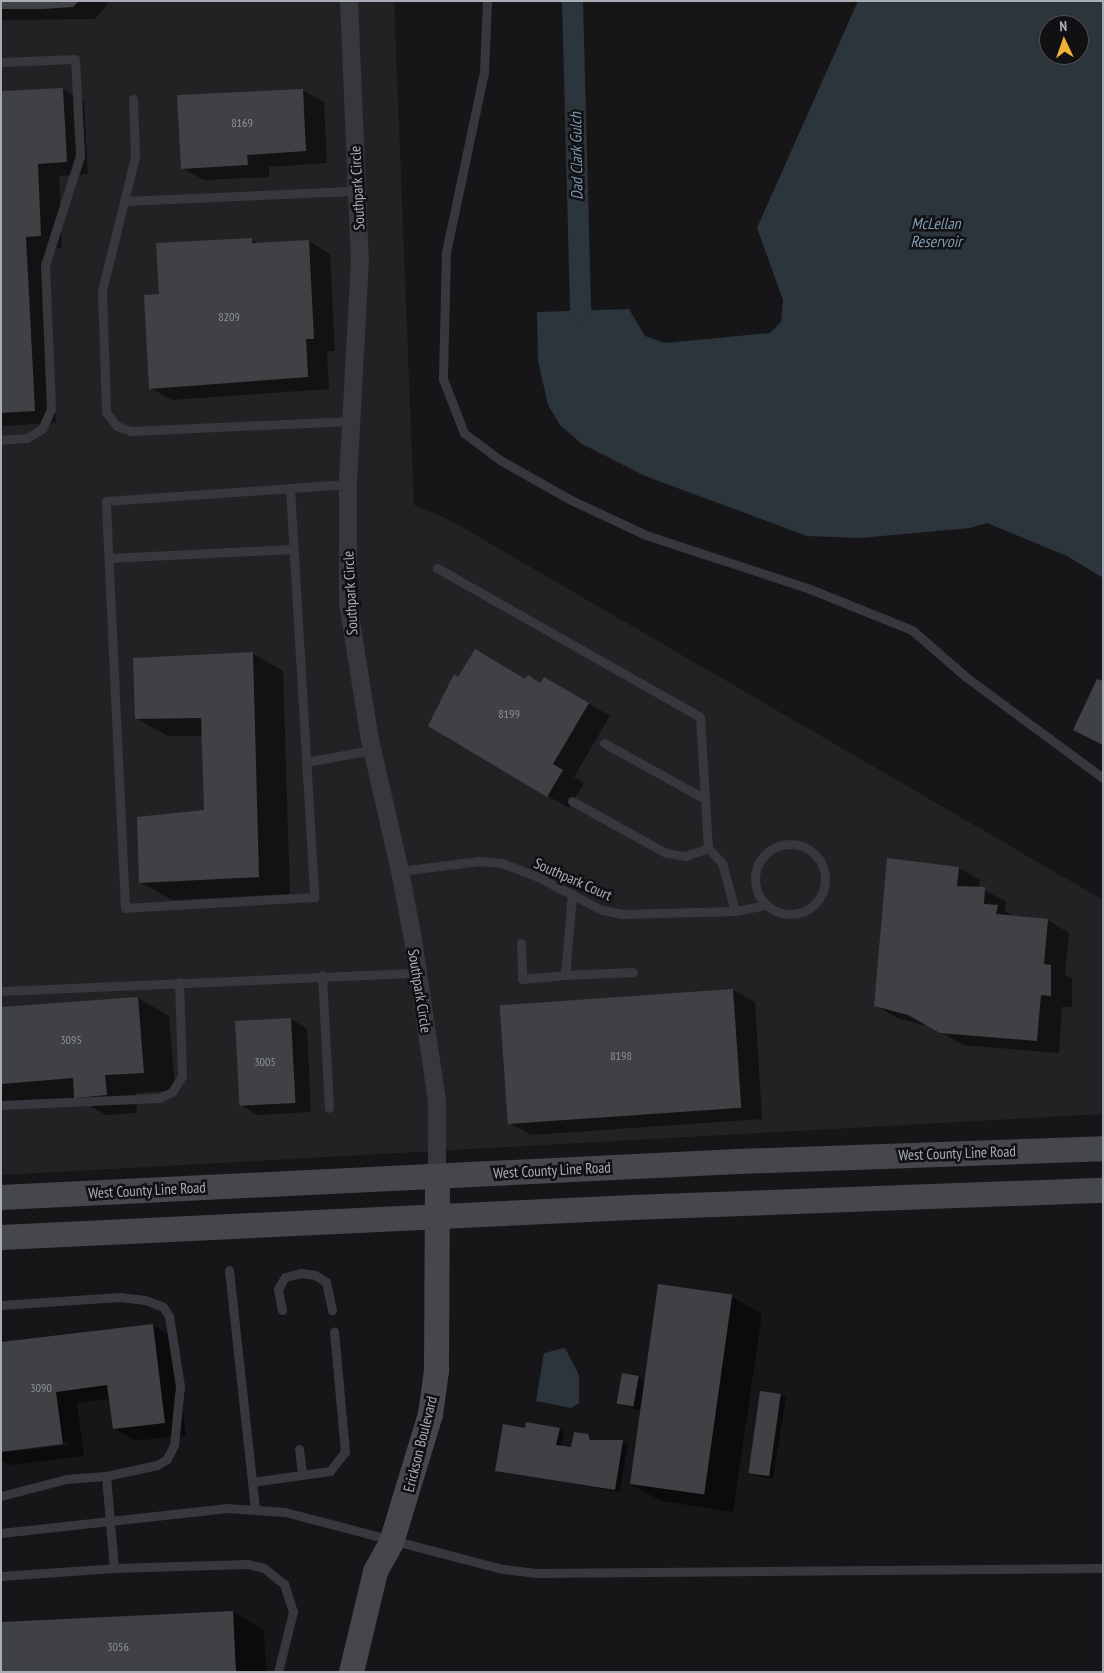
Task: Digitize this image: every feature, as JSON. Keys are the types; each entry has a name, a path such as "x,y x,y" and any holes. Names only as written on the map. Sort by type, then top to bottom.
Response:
{"main road":[{"name":"West County Line Road","path":"1,1197 437,1177 737,1160 1103,1148"},
{"name":"Erickson Boulevard","path":"351,1672 375,1571 391,1542 430,1414 436,1370 437,1177"},
{"path":"1,1237 436,1219 631,1207 1103,1190"}],"street":[{"name":"Southpark Circle","path":"349,1 360,284 350,421 348,603 372,750 400,871 418,973 437,1101 437,1177"}],"lane":[{"path":"487,1 484,72 446,253 443,379 464,433 500,460 646,535 810,589 912,630 966,677 1103,778"},
{"path":"1,62 75,59 80,156 45,265 52,409 42,429 27,438 1,440"},
{"path":"133,99 135,157 102,290 106,412 117,426 131,431 350,421"},
{"path":"124,201 357,190"},
{"path":"290,488 314,897 124,908 106,501 290,488 348,484"},
{"path":"109,558 294,549"},
{"path":"437,568 700,717 708,848 722,863 735,911"},
{"path":"604,743 705,799"},
{"path":"306,762 372,750"},
{"path":"572,801 666,853 686,856 708,848"},
{"path":"795,844 808,849 818,858 824,871 825,885 820,898 811,908 798,914 784,914 766,905 755,888 755,874 759,861 769,850 782,845 795,844"},
{"name":"Southpark Court","path":"400,871 479,860 502,863 572,894 602,910 623,914 735,911 766,905"},
{"path":"565,975 572,894"},
{"path":"521,943 522,979 633,972"},
{"path":"1,991 322,975 418,973"},
{"path":"322,975 329,1108"},
{"path":"1,1106 158,1098 172,1092 182,1076 179,982"},
{"path":"229,1270 255,1510"},
{"path":"282,1310 278,1289 285,1276 301,1273 315,1275 326,1282 332,1310"},
{"path":"1,1305 120,1297 145,1300 163,1307 169,1316 180,1386 174,1445 167,1459 158,1465 106,1476 66,1479 1,1496"},
{"path":"252,1482 330,1471 345,1452 334,1330"},
{"path":"298,1449 302,1475"},
{"path":"106,1476 114,1568"},
{"path":"1,1533 198,1510 255,1510 285,1512 391,1542 503,1569 538,1573 1103,1568"},
{"path":"1,1576 114,1568 248,1564 264,1568 284,1584 293,1612 278,1672"}],"shaded area":[{"path":"1,1 394,1 414,505 448,519 1103,900 1103,1114 1,1175"}],"water":[{"name":"McLellan Reservoir","path":"858,1 1103,1 1103,578 1067,556 987,523 970,528 860,538 807,536 645,476 582,444 560,425 548,405 538,361 537,312 629,309 645,336 665,343 770,333 781,322 783,300 757,228"},
{"path":"565,1348 579,1375 579,1403 571,1408 536,1401 544,1353"}],"building":[{"path":"1,1 79,1 73,7 1,9"},
{"path":"63,88 67,162 38,164 41,236 26,237 35,411 1,413 1,91"},
{"path":"303,89 306,151 247,155 248,165 181,169 177,95"},
{"path":"252,238 252,243 309,240 314,339 306,339 308,377 149,389 144,295 159,294 156,243"},
{"path":"475,649 525,679 528,675 540,683 544,677 589,703 553,764 563,770 547,797 428,726 454,674 458,677"},
{"path":"253,652 259,877 139,883 137,817 204,810 201,718 135,719 133,658"},
{"path":"1097,679 1103,681 1103,745 1073,730"},
{"path":"887,858 959,867 957,886 985,887 984,904 998,905 996,914 1048,919 1044,964 1051,965 1051,996 1041,995 1037,1041 940,1033 908,1015 874,1006"},
{"path":"733,989 741,1108 508,1124 500,1005"},
{"path":"138,997 144,1073 105,1075 107,1095 74,1098 73,1078 1,1084 1,1007"},
{"path":"291,1018 295,1103 240,1106 235,1021"},
{"path":"658,1284 732,1294 704,1494 630,1484"},
{"path":"153,1324 165,1423 113,1429 107,1385 56,1392 63,1444 1,1452 1,1342"},
{"path":"622,1373 639,1376 633,1406 617,1404"},
{"path":"760,1391 781,1394 769,1476 748,1473"},
{"path":"526,1422 560,1428 556,1445 571,1447 574,1432 588,1434 590,1440 623,1440 615,1490 495,1471 503,1424 525,1428"},
{"path":"233,1611 236,1672 1,1672 1,1622"}],"waterway":[{"name":"Dad Clark Gulch","path":"572,1 580,310"}]}
